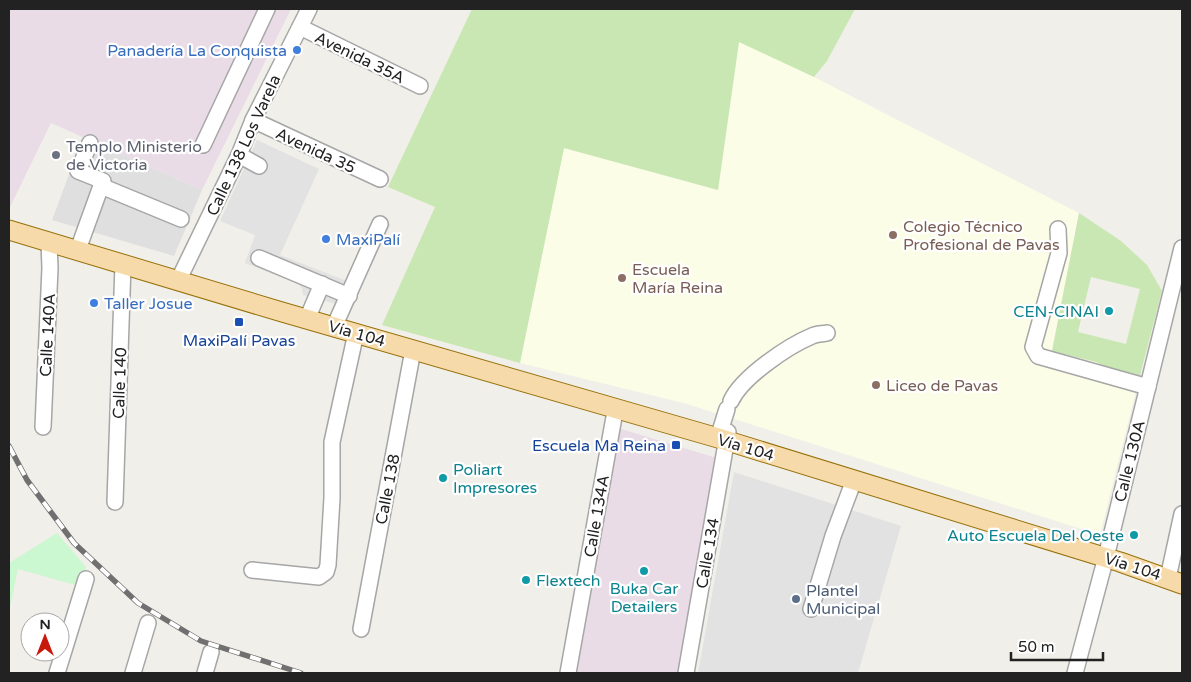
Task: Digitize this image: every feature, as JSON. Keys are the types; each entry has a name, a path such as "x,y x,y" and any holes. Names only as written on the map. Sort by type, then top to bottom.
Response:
{"main road":[{"name":"Vía 104","path":"9,221 306,319 724,437 855,481 1175,581"},
{"name":"Vía 104","path":"9,230 123,264 180,278"}],"street":[{"path":"203,145 267,9"},
{"name":"Calle 138 Los Varela","path":"180,278 239,155 253,120 309,9"},
{"name":"Avenida 35A","path":"300,28 420,86"},
{"name":"Avenida 35","path":"253,120 380,179"},
{"path":"80,244 103,181 78,171 90,143"},
{"path":"239,155 259,166"},
{"path":"101,186 181,220"},
{"path":"334,327 380,224"},
{"path":"1058,229 1059,253 1033,347 1035,353 1038,356 1148,387"},
{"name":"Calle 140A","path":"43,427 50,268 49,242"},
{"name":"Calle 130A","path":"1075,673 1106,558 1182,248"},
{"path":"259,258 348,296"},
{"name":"Calle 140","path":"115,502 123,264"},
{"path":"306,319 322,284"},
{"path":"252,570 319,577 326,572 332,498 332,442 356,333"},
{"name":"Calle 134","path":"686,673 729,405 734,394 747,379 781,354 813,335 827,333"},
{"name":"Calle 138","path":"361,629 413,350"},
{"name":"Calle 134A","path":"568,673 614,417"},
{"path":"811,610 833,536 855,481"},
{"path":"1175,581 1182,514"},
{"path":"57,673 86,579"},
{"path":"133,673 148,623"},
{"path":"205,673 211,652"}],"shaded area":[{"path":"9,9 291,9 202,190 51,123 10,207"},
{"path":"739,41 814,77 1079,213 1052,351 1096,362 1138,383 1100,535 687,404 520,363 564,148 718,190"},
{"path":"83,137 202,190 174,256 52,220"},
{"path":"257,140 319,169 280,255 347,281 375,217 391,224 351,308 303,295 302,288 298,284 245,263 255,235 220,221"},
{"path":"605,424 720,459 681,673 563,673"},
{"name":"Plantel Municipal","path":"734,472 901,526 858,673 698,673"}],"green space":[{"path":"472,9 855,9 827,61 814,77 739,42 718,190 564,148 520,363 382,325 435,207 388,187"},
{"path":"1079,213 1121,241 1147,265 1162,291 1138,383 1096,362 1052,351","holes":["1091,277 1140,289 1126,344 1078,332"]},
{"path":"57,533 86,567 79,586 18,569 9,612 9,563"}],"railway":[{"path":"9,446 27,480 74,543 138,603 201,641 301,673"}],"place":[{"name":"Panadería La Conquista","path":"297,50"},
{"name":"Templo Ministerio de Victoria","path":"56,155"},
{"name":"Colegio Técnico Profesional de Pavas","path":"893,235"},
{"name":"MaxiPalí","path":"326,239"},
{"name":"Escuela María Reina","path":"622,278"},
{"name":"Taller Josue","path":"94,303"},
{"name":"CEN-CINAI","path":"1109,311"},
{"name":"MaxiPalí Pavas","path":"239,322"},
{"name":"Liceo de Pavas","path":"876,385"},
{"name":"Escuela Ma Reina","path":"676,445"},
{"name":"Poliart Impresores","path":"443,478"},
{"name":"Auto Escuela Del Oeste","path":"1134,535"},
{"name":"Buka Car Detailers","path":"644,571"},
{"name":"Flextech","path":"526,580"},
{"name":"Plantel Municipal","path":"796,599"}]}
